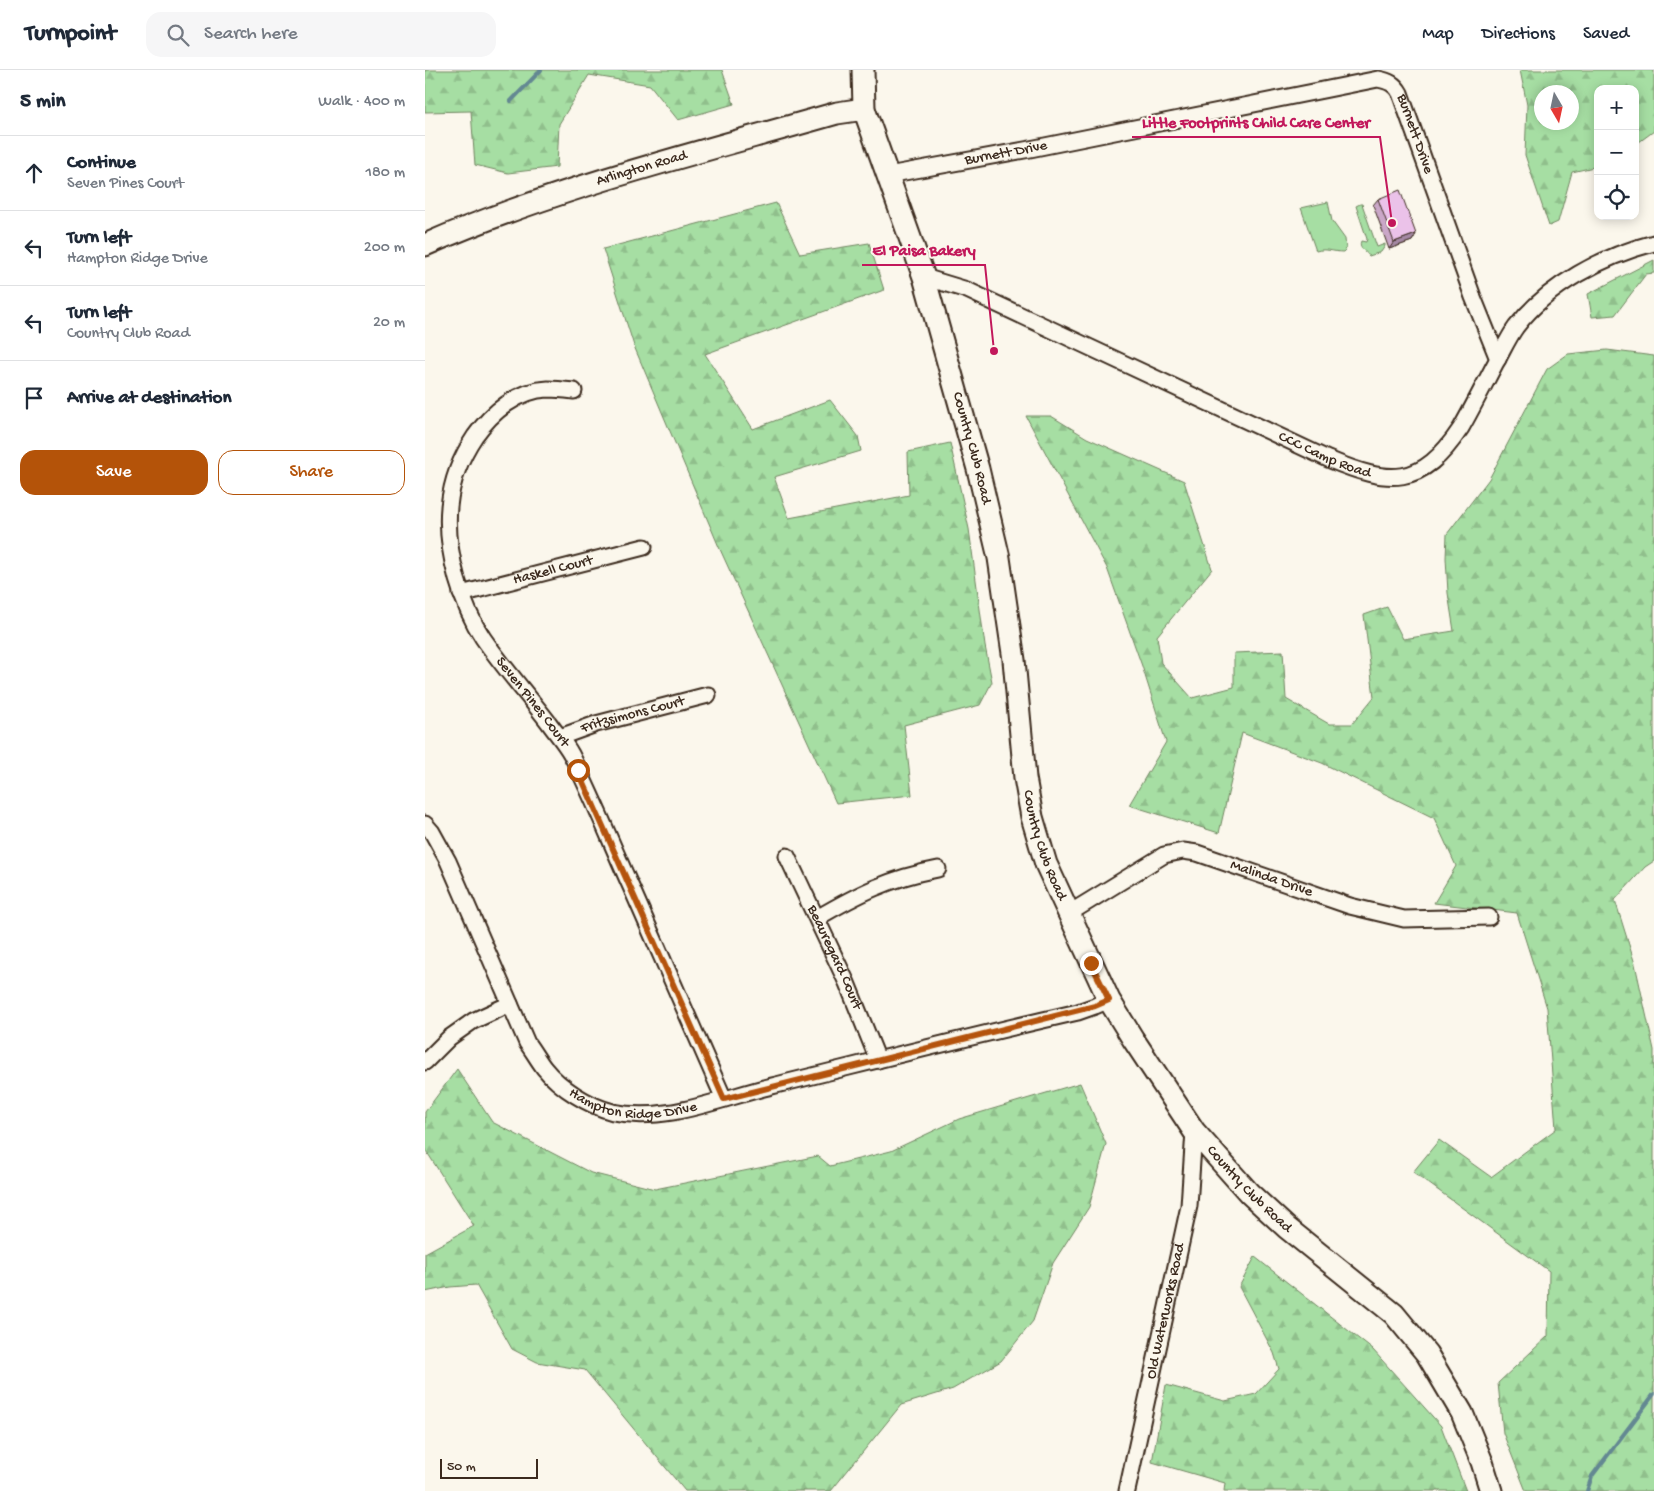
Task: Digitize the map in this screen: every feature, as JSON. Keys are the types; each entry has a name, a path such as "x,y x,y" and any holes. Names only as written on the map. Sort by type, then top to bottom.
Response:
{"street":[{"name":"Country Club Road","path":"863,70 864,109 923,277 978,469 999,558 1014,660 1025,778 1032,818 1046,864 1068,914 1109,1000 1194,1131 1249,1193 1287,1228 1395,1314 1427,1354 1462,1413 1482,1462 1491,1491"},
{"name":"Burnett Drive","path":"888,175 1385,80 1391,83 1400,93 1473,297 1498,359"},
{"name":"Arlington Road","path":"425,245 493,217 557,194 828,116 864,109"},
{"name":"CCC Camp Road","path":"923,277 967,290 1328,459 1356,471 1389,478 1407,476 1419,471 1442,453 1461,428 1515,329 1544,296 1600,263 1654,243"},
{"name":"Seven Pines Court","path":"574,391 548,389 520,396 505,404 492,416 468,446 457,472 448,507 447,529 453,563 461,594 470,616 482,637 560,737 574,761 724,1099"},
{"name":"Haskell Court","path":"461,594 644,547"},
{"name":"Fritzsimons Court","path":"560,737 597,724 708,695"},
{"name":"Hampton Ridge Drive","path":"425,824 432,832 448,861 527,1043 545,1069 569,1091 599,1108 645,1115 673,1112 1078,1012 1109,1000"},
{"name":"Malinda Drive","path":"1068,914 1153,861 1170,853 1183,851 1197,854 1350,906 1391,917 1403,919 1489,916"},
{"name":"Beauregard Court","path":"787,856 847,983 878,1060"},
{"path":"817,918 871,889 916,873 938,869"},
{"path":"425,1062 449,1038 473,1021 510,1004"},
{"name":"Old Waterworks Road","path":"1127,1491 1189,1206 1194,1131"}],"green space":[{"path":"425,70 722,70 734,104 678,120 650,85 589,75 559,124 557,167 508,173 475,165 471,111 425,112"},
{"path":"1520,70 1654,70 1654,131 1639,142 1639,85 1594,85 1594,167 1572,172 1558,222 1549,226 1525,155 1527,105"},
{"path":"1328,202 1332,221 1345,239 1346,249 1343,252 1316,251 1301,208"},
{"path":"776,203 800,254 869,243 884,290 705,354 753,429 830,400 858,436 861,451 774,477 789,518 909,495 908,452 950,443 969,529 985,646 992,682 980,705 904,725 912,795 836,803 719,547 634,346 603,249"},
{"path":"1362,204 1377,247 1385,244 1381,252 1369,256 1360,246 1361,241 1366,242 1367,239 1356,206"},
{"path":"1654,260 1654,273 1646,274 1615,315 1592,317 1588,294"},
{"path":"1607,350 1654,356 1654,861 1645,867 1615,900 1635,964 1654,1050 1654,1491 1526,1491 1503,1433 1498,1383 1548,1336 1549,1271 1413,1172 1439,1140 1491,1177 1556,1129 1547,1008 1517,913 1434,903 1456,866 1434,818 1322,763 1242,733 1219,833 1129,805 1166,742 1142,666 1107,568 1026,416 1051,416 1087,438 1184,481 1212,569 1157,636 1161,663 1192,698 1234,687 1234,653 1283,651 1286,699 1329,724 1352,724 1374,697 1364,615 1387,607 1403,639 1454,631 1448,593 1447,534 1489,479 1547,369 1568,354"},
{"path":"457,1069 492,1122 591,1173 655,1189 818,1156 830,1166 891,1151 959,1119 1080,1083 1106,1144 1089,1207 1053,1263 1033,1321 1001,1361 953,1389 901,1405 831,1491 685,1491 585,1370 537,1362 512,1349 476,1285 450,1287 425,1292 425,1253 474,1226 425,1149 425,1112"},
{"path":"1255,1257 1373,1350 1441,1426 1466,1491 1224,1491 1225,1483 1152,1462 1166,1385 1225,1401 1256,1394 1279,1369 1274,1353 1239,1287"}],"building":[{"path":"1400,190 1416,234 1394,242 1378,199"}],"waterway":[{"path":"511,101 541,70"},
{"path":"1587,1491 1592,1476 1654,1394"}],"place":[{"name":"Little Footprints Child Care Center","path":"1392,223"},
{"name":"El Paisa Bakery","path":"994,351"}],"route":[{"path":"578,770 724,1099 770,1086 1078,1012 1095,1006 1109,1000 1091,963"}]}
